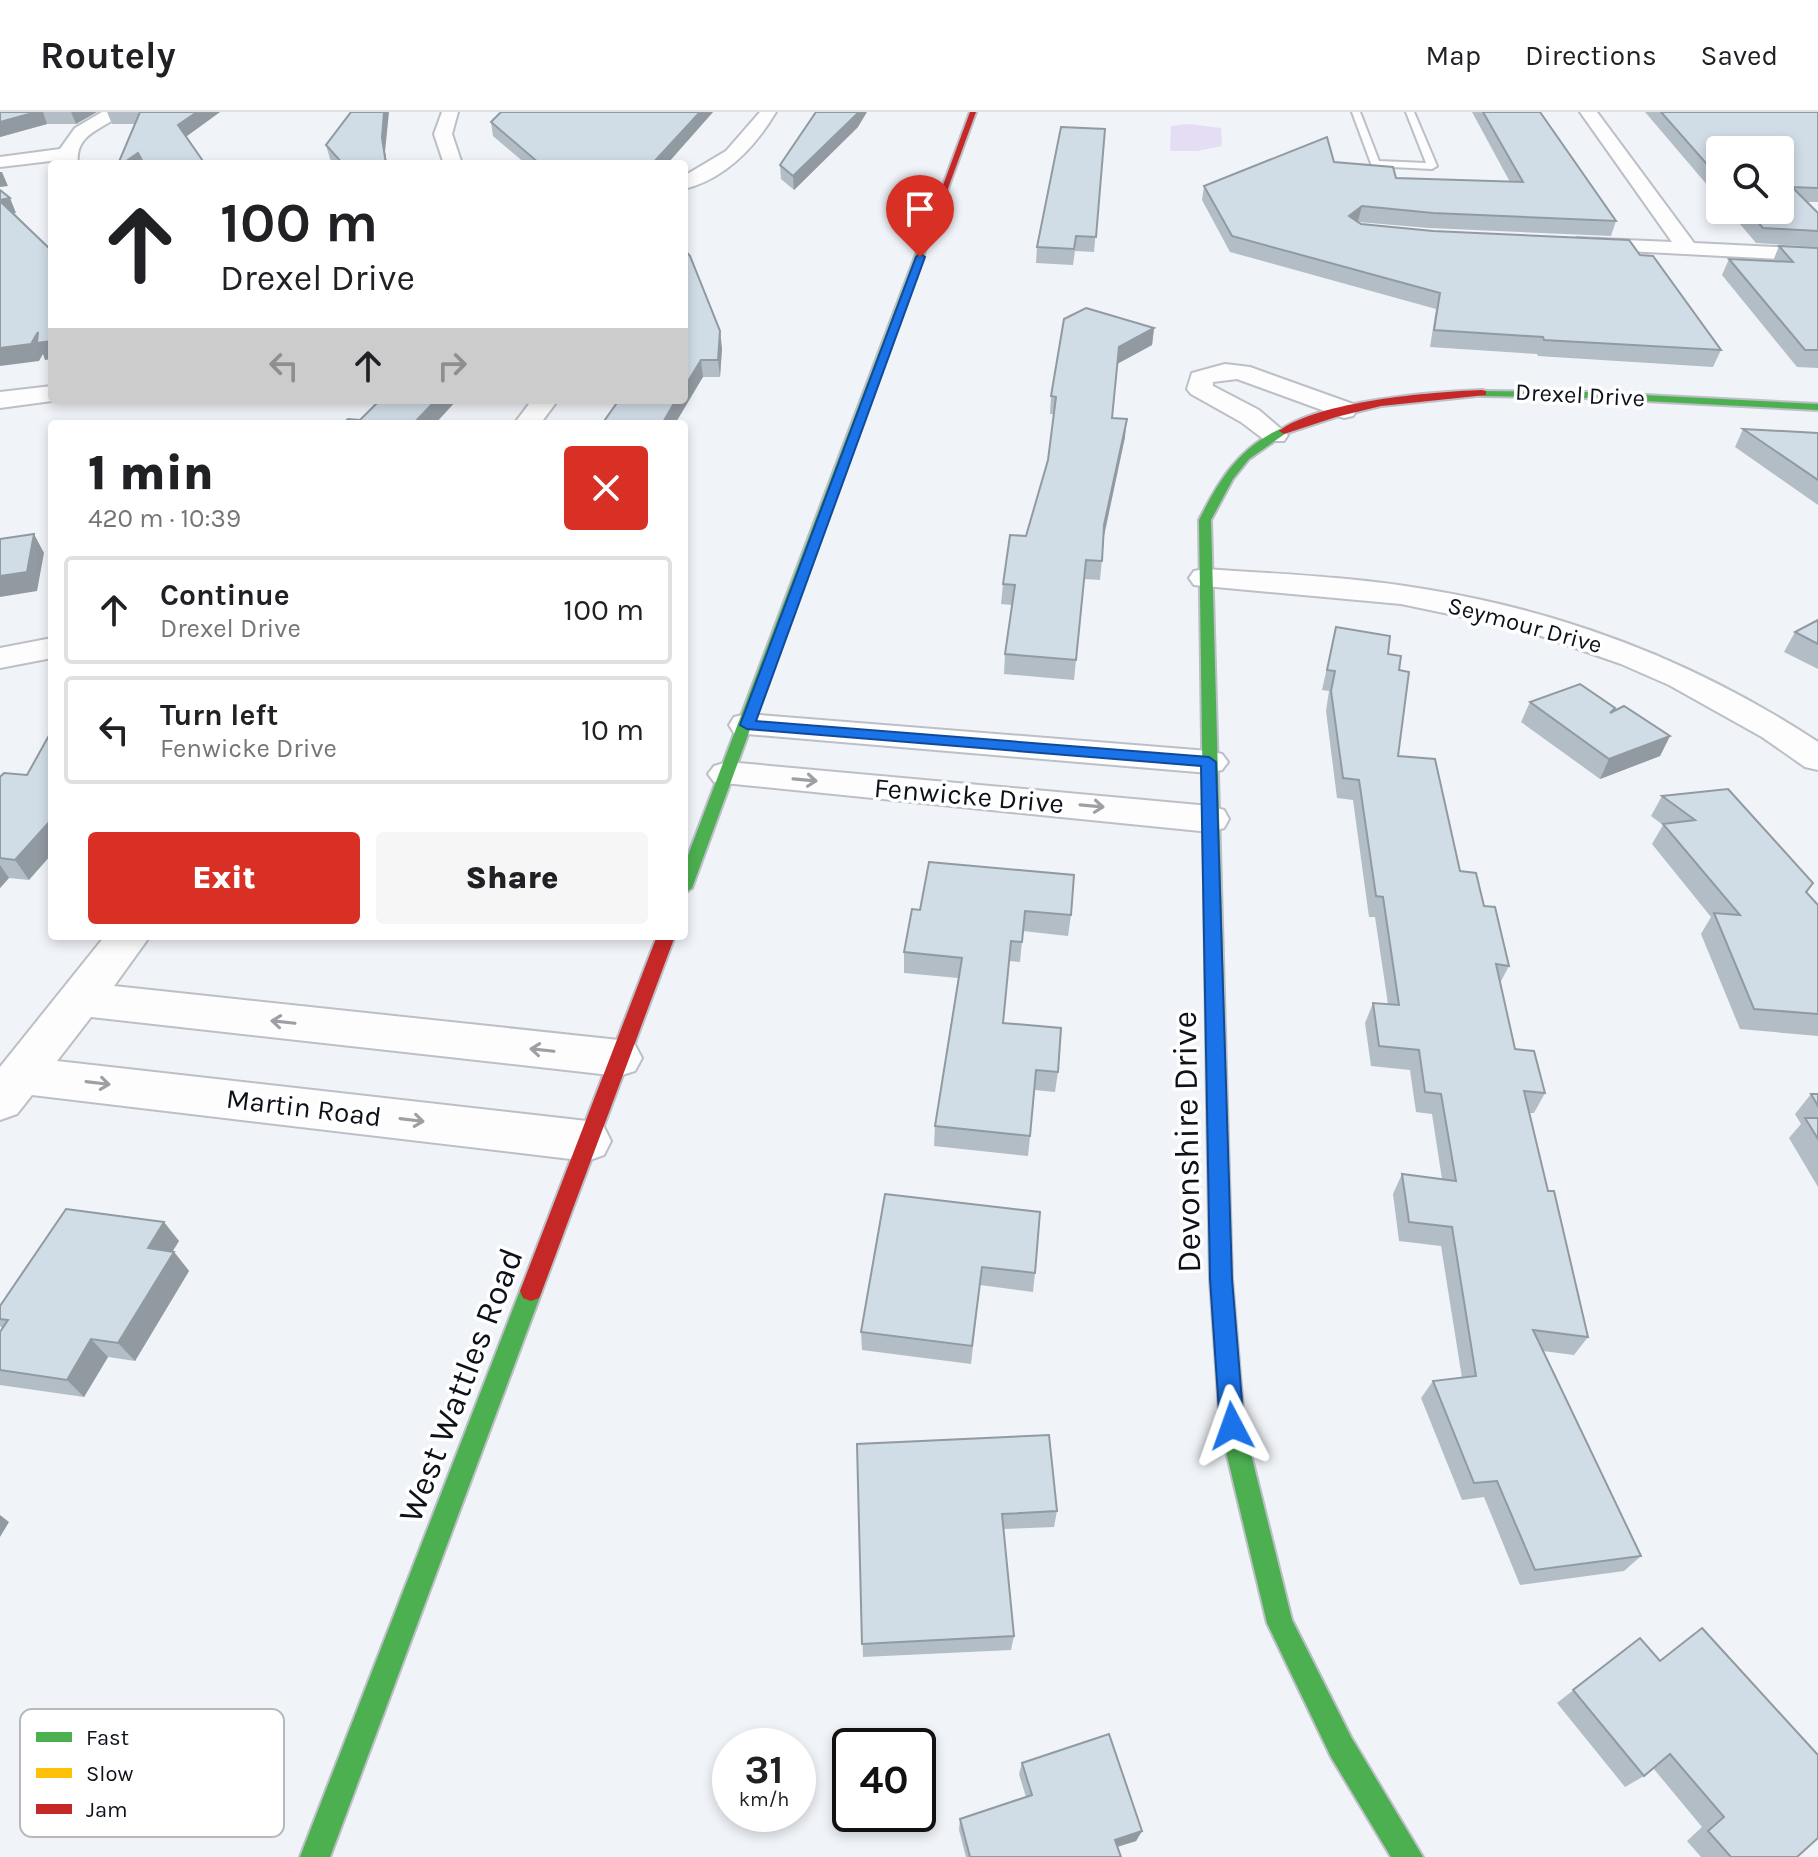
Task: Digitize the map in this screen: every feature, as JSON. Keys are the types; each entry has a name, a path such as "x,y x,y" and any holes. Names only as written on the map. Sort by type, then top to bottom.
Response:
{"street":[{"path":"0,162 67,159 71,142 81,132 115,112"},
{"path":"450,112 443,134 452,160"},
{"path":"688,181 731,159 768,112"},
{"path":"688,877 973,112"},
{"path":"1588,112 1688,249"},
{"path":"1551,243 1818,255"},
{"path":"1275,435 1250,416 1206,395 1200,389 1201,378 1225,371 1241,372 1344,410"},
{"name":"Drexel Drive","path":"1210,819 1205,520 1210,498 1223,478 1244,456 1275,435 1344,410 1410,396 1485,391 1818,407"},
{"path":"0,400 48,394"},
{"name":"Seymour Drive","path":"1205,578 1430,599 1490,611 1552,629 1626,654 1719,696 1818,759"},
{"path":"0,658 48,649"},
{"name":"Fenwicke Drive","path":"747,725 1209,762"},
{"name":"Fenwicke Drive","path":"727,774 1210,819"},
{"name":"Devonshire Drive","path":"1210,819 1221,1279 1232,1426 1280,1623 1341,1747 1408,1857"},
{"path":"10,1088 126,940"},
{"name":"West Wattles Road","path":"315,1857 664,940"},
{"path":"80,999 619,1058"},
{"name":"Martin Road","path":"10,1088 587,1141"}],"lane":[{"path":"1356,112 1375,164 1432,166 1410,112"}],"shaded area":[{"path":"1188,124 1221,128 1222,146 1197,151 1170,151 1171,126"}],"building":[{"path":"0,112 36,112 0,122"},
{"path":"140,112 197,112 178,125 202,160 142,160 138,153 128,160 120,160"},
{"path":"351,112 384,112 382,138 385,160 339,160 326,145"},
{"path":"501,112 700,112 656,160 535,160 491,122"},
{"path":"816,112 859,112 793,176 780,165"},
{"path":"1483,112 1540,112 1616,221 1433,213 1362,206 1349,216 1361,224 1433,231 1629,240 1640,255 1653,256 1721,350 1434,330 1440,293 1232,236 1204,186 1327,137 1334,162 1393,167 1396,178 1523,182"},
{"path":"1661,112 1818,112 1818,188 1794,187 1794,136 1706,136 1706,163"},
{"path":"1061,127 1105,129 1096,237 1076,236 1074,249 1037,247"},
{"path":"1794,189 1818,213 1818,231 1763,228 1759,224 1794,224"},
{"path":"0,190 10,198 0,200"},
{"path":"0,201 48,247 48,342 37,343 38,332 31,344 0,348"},
{"path":"1779,246 1818,248 1818,350 1805,350 1729,259 1793,262"},
{"path":"688,254 720,331 718,360 701,360 688,381"},
{"path":"1086,308 1154,328 1119,347 1112,418 1127,419 1104,525 1102,561 1086,560 1076,660 1005,654 1015,585 1003,584 1010,535 1026,536 1048,460 1056,397 1051,396 1064,319"},
{"path":"376,404 432,404 417,420 360,420"},
{"path":"616,404 674,404 664,420 605,420"},
{"path":"1743,429 1818,433 1818,480"},
{"path":"34,534 27,572 0,576 0,539"},
{"path":"1818,620 1818,644 1795,632"},
{"path":"1336,627 1390,636 1388,654 1401,656 1399,670 1409,672 1398,756 1435,759 1460,871 1476,873 1484,906 1495,907 1509,966 1496,964 1515,1049 1534,1051 1545,1093 1524,1091 1548,1191 1554,1191 1588,1337 1533,1330 1641,1556 1535,1570 1497,1481 1474,1483 1433,1381 1476,1376 1452,1227 1409,1222 1402,1174 1456,1181 1441,1094 1425,1092 1419,1050 1379,1046 1373,1003 1399,1005 1383,897 1376,896 1359,780 1343,778 1331,691 1335,671 1327,670"},
{"path":"1580,684 1615,708 1610,713 1624,706 1670,736 1609,759 1530,702"},
{"path":"48,737 48,823 15,860 0,858 0,777 4,773 27,775"},
{"path":"1728,789 1813,883 1806,892 1818,905 1818,1014 1754,1009 1714,913 1740,915 1663,824 1695,820 1662,796"},
{"path":"929,862 1074,875 1071,915 1025,911 1022,942 1011,941 1003,1023 1061,1028 1058,1072 1036,1070 1030,1136 935,1126 962,958 904,952 912,909 920,910"},
{"path":"1811,1094 1818,1094 1818,1106"},
{"path":"1805,1118 1818,1118 1818,1139"},
{"path":"885,1194 1040,1212 1035,1273 982,1267 972,1346 861,1332"},
{"path":"66,1209 164,1222 148,1248 174,1252 118,1343 91,1339 67,1380 0,1370 0,1332 8,1320 0,1319 0,1306"},
{"path":"1049,1435 1057,1511 1002,1514 1014,1636 862,1644 857,1444"},
{"path":"1702,1628 1818,1755 1818,1838 1797,1857 1731,1857 1708,1831 1724,1817 1670,1754 1644,1776 1573,1690 1640,1638 1660,1661"},
{"path":"1109,1734 1142,1831 1115,1840 1121,1857 970,1857 960,1819 1032,1795 1022,1763"}],"traffic: fast":[{"path":"688,877 924,243"},
{"path":"1482,393 1818,407"},
{"path":"1217,1105 1205,520 1236,467 1256,447 1284,431"},
{"path":"315,1857 531,1291"},
{"path":"1231,1410 1232,1426 1280,1623 1341,1747 1408,1857"}],"traffic: slow":[{"path":"1217,1105 1221,1279 1231,1410"}],"traffic: jam":[{"path":"924,243 973,112"},
{"path":"1284,431 1332,414 1381,403 1482,393"},
{"path":"531,1291 664,940"}],"route":[{"path":"920,257 747,725 1209,762 1221,1279 1232,1426"}]}
